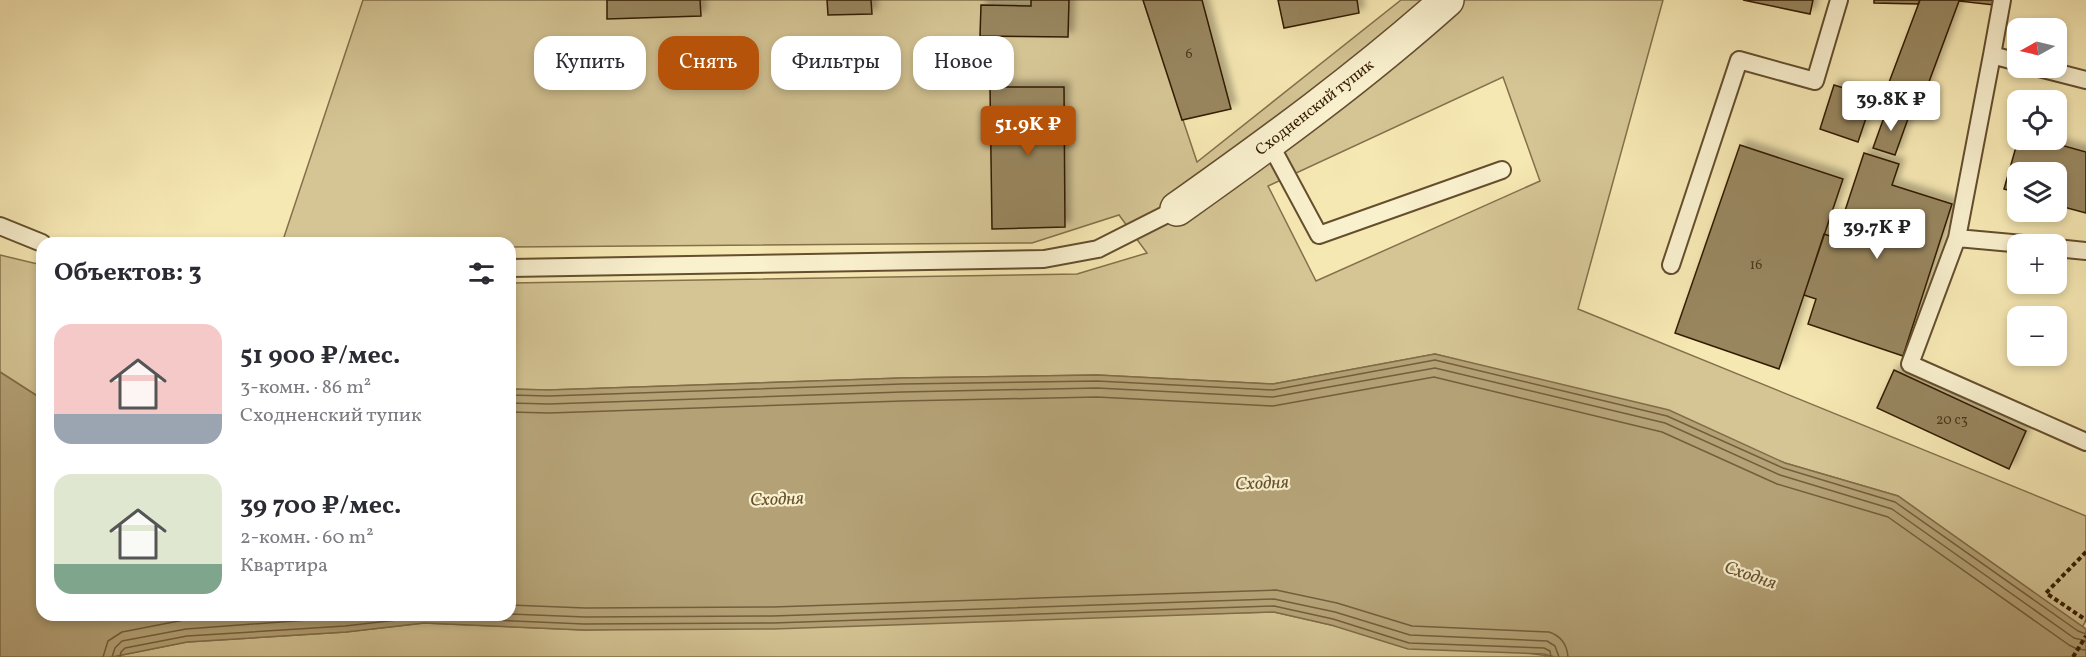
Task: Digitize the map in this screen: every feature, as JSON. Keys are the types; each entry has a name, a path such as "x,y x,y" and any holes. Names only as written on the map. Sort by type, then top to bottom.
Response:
{"street":[{"name":"Сходненский тупик","path":"1177,210 1270,144 1394,47 1447,0"}],"lane":[{"path":"1671,265 1739,60 1815,81 1839,0"},
{"path":"2002,0 1957,237 1910,364 2086,442"},
{"path":"1992,55 2007,59"},
{"path":"2067,75 2086,80"},
{"path":"1270,144 1319,235 1502,171"},
{"path":"516,268 1044,259 1098,249 1177,210"},
{"path":"0,226 36,241"},
{"path":"1957,237 2007,242"},
{"path":"2067,249 2086,251"}],"path":[{"path":"2086,552 2046,593 2086,620"},
{"path":"2073,657 2086,636"}],"shaded area":[{"path":"363,0 1143,0 1197,162 1401,0 1663,0 1578,309 2086,516 2086,621 2082,627 1898,496 1785,463 1545,382 1435,354 1273,384 1097,375 516,389 516,283 1077,274 1147,253 1119,215 1032,243 516,247 516,237 284,237","holes":["1503,77 1540,181 1316,281 1268,186"]},
{"path":"0,255 36,264 36,395 0,372"},
{"path":"1274,612 1331,625 1555,657 112,657 187,642 346,632 424,623 584,630"}],"water":[{"name":"Сходня","path":"1435,354 1669,410 1785,463 1898,496 2086,629 2086,657 1555,657 1544,654 1408,649 1331,625 1274,612 773,629 584,630 424,623 346,632 187,642 112,657 0,657 0,372 36,395 36,621 516,621 516,389 1097,375 1273,384"}],"building":[{"path":"607,0 700,0 701,16 607,19"},
{"path":"827,0 871,0 872,14 828,15"},
{"path":"1031,0 1069,0 1068,37 980,36 981,5 1031,6"},
{"path":"1143,0 1202,0 1231,109 1182,120"},
{"path":"1278,0 1357,0 1359,13 1284,28"},
{"path":"1743,0 1813,0 1810,14"},
{"path":"1874,0 1920,0 1918,4 1874,3"},
{"path":"1920,0 1995,0 1994,5 1959,1 1920,106 1885,93"},
{"path":"1834,85 1873,97 1858,142 1820,129"},
{"path":"1014,87 1064,87 1065,227 992,229 990,90 1014,90"},
{"path":"1887,109 1909,116 1895,155 1873,148"},
{"path":"1740,145 1843,179 1779,369 1675,333"},
{"path":"2067,147 2086,152 2086,213 2067,208 2067,162 2012,162 2015,150 2067,150"},
{"path":"1864,153 1899,164 1892,185 1952,204 1903,356 1808,324 1816,299 1804,295 1824,234 1836,238"},
{"path":"1894,370 2026,431 2009,469 1877,408"}]}
